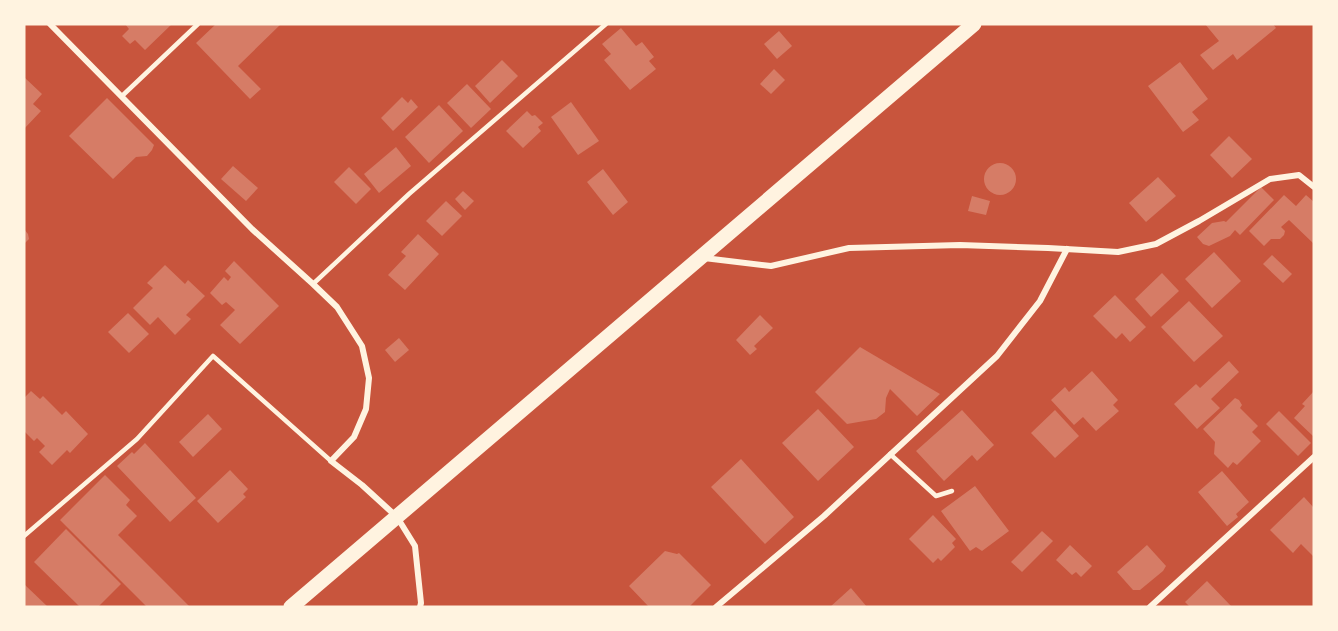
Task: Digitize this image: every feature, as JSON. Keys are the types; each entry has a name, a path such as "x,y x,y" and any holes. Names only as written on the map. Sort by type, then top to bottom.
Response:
{"main road":[{"path":"291,607 974,24"}],"street":[{"path":"50,24 252,229 337,307 362,346 369,378 366,409 354,437 331,461 397,517 415,546 420,607"},
{"path":"701,257 771,266 849,248 960,245 1118,252 1155,244 1270,179 1299,175 1314,187"},
{"path":"716,607 824,516 997,356 1040,301 1067,249"},
{"path":"1150,607 1314,457"}],"lane":[{"path":"122,96 198,24"},
{"path":"314,284 409,194 606,24"},
{"path":"24,536 137,439 213,356 331,461"},
{"path":"890,454 936,496 952,491"}],"building":[{"path":"125,24 172,24 145,50 135,40 130,44 122,36 129,29"},
{"path":"216,24 281,24 238,66 261,89 250,99 196,43"},
{"path":"1205,24 1273,24 1276,28 1237,60 1233,54 1213,70 1200,55 1219,41"},
{"path":"621,28 636,46 642,42 654,57 649,61 656,69 630,90 604,60 611,54 602,44"},
{"path":"779,31 792,46 777,59 764,44"},
{"path":"502,60 518,76 490,103 475,86"},
{"path":"1180,62 1208,99 1192,112 1199,120 1183,132 1148,86"},
{"path":"774,69 785,80 771,94 760,84"},
{"path":"24,77 42,94 33,104 41,111 24,129"},
{"path":"467,84 491,109 471,128 447,103"},
{"path":"402,97 408,103 411,99 418,107 393,131 381,118"},
{"path":"107,98 154,145 147,156 136,157 113,179 69,136"},
{"path":"571,102 599,141 578,155 551,117"},
{"path":"439,105 463,131 429,163 405,137"},
{"path":"527,111 543,123 538,127 541,131 523,148 506,131"},
{"path":"1229,136 1252,159 1232,178 1210,155"},
{"path":"396,147 411,166 379,193 364,174"},
{"path":"1000,163 1011,168 1016,179 1011,190 1000,195 989,190 984,179 989,168"},
{"path":"233,166 258,188 246,201 221,179"},
{"path":"349,167 371,189 356,204 334,182"},
{"path":"603,169 628,202 613,215 587,182"},
{"path":"1158,177 1176,196 1146,222 1129,203"},
{"path":"1261,187 1274,200 1240,235 1235,230 1230,236 1209,246 1203,244 1197,237 1212,223 1226,222"},
{"path":"463,191 474,201 465,210 455,199"},
{"path":"1284,195 1296,206 1306,195 1314,202 1314,244 1289,220 1281,227 1285,231 1284,235 1280,239 1271,239 1264,246 1249,231"},
{"path":"972,196 990,201 986,215 968,211"},
{"path":"446,201 462,216 442,236 426,221"},
{"path":"24,229 29,239 24,244"},
{"path":"418,234 439,254 405,290 388,275 406,256 401,252"},
{"path":"1214,252 1241,281 1212,308 1185,279"},
{"path":"1272,255 1292,274 1283,283 1263,264"},
{"path":"234,261 279,306 240,344 220,325 235,310 226,302 222,305 210,293 224,277 228,281 231,277 225,271"},
{"path":"165,265 185,284 188,280 205,296 186,315 191,319 175,335 158,317 150,325 133,308 153,288 147,283"},
{"path":"1162,273 1179,291 1151,317 1135,299"},
{"path":"1115,295 1146,327 1130,342 1122,333 1116,339 1093,316"},
{"path":"1189,301 1223,336 1194,362 1161,327"},
{"path":"128,313 149,334 129,353 108,332"},
{"path":"760,315 773,328 754,346 757,349 750,355 736,340"},
{"path":"399,338 409,350 395,362 385,350"},
{"path":"860,347 940,394 917,416 890,389 886,398 885,412 876,419 847,424 815,392"},
{"path":"1229,361 1239,372 1211,399 1220,408 1197,429 1174,404 1196,384 1200,388"},
{"path":"1092,371 1118,400 1113,405 1119,411 1096,431 1083,417 1074,425 1051,400 1065,387 1069,392"},
{"path":"31,391 40,399 43,396 62,415 66,411 88,434 70,453 67,450 52,465 39,452 45,446 37,438 34,441 24,431 24,398"},
{"path":"1314,391 1314,437 1294,418 1305,406 1302,404"},
{"path":"1235,398 1242,405 1240,408 1258,426 1252,432 1261,441 1237,465 1233,462 1228,468 1214,454 1215,442 1203,429"},
{"path":"818,409 854,447 818,481 782,443"},
{"path":"962,410 994,445 977,461 972,455 944,481 916,451"},
{"path":"1055,410 1079,436 1055,458 1031,433"},
{"path":"1279,411 1311,443 1298,456 1266,424"},
{"path":"208,414 222,429 193,457 179,442"},
{"path":"145,443 196,498 170,522 117,466"},
{"path":"741,459 794,517 765,544 711,487"},
{"path":"230,470 248,489 243,494 246,497 218,523 197,501"},
{"path":"1222,471 1249,502 1236,514 1238,517 1227,526 1198,492"},
{"path":"105,475 130,500 126,505 137,516 118,535 190,607 147,607 60,520"},
{"path":"975,486 1009,531 982,551 976,547 970,551 941,511"},
{"path":"1304,497 1314,508 1314,557 1301,544 1293,553 1270,530"},
{"path":"933,515 956,539 952,543 955,547 941,561 938,558 933,563 909,539"},
{"path":"66,529 121,584 98,607 80,607 34,562"},
{"path":"1042,531 1053,541 1022,572 1011,562"},
{"path":"1070,545 1092,566 1081,577 1076,572 1072,575 1056,560"},
{"path":"1147,545 1166,566 1140,590 1133,590 1117,572"},
{"path":"665,551 679,553 711,585 689,607 649,607 629,586"},
{"path":"1207,581 1232,607 1190,607 1185,602"},
{"path":"24,584 48,607 24,607"},
{"path":"851,588 867,607 830,607"}]}
